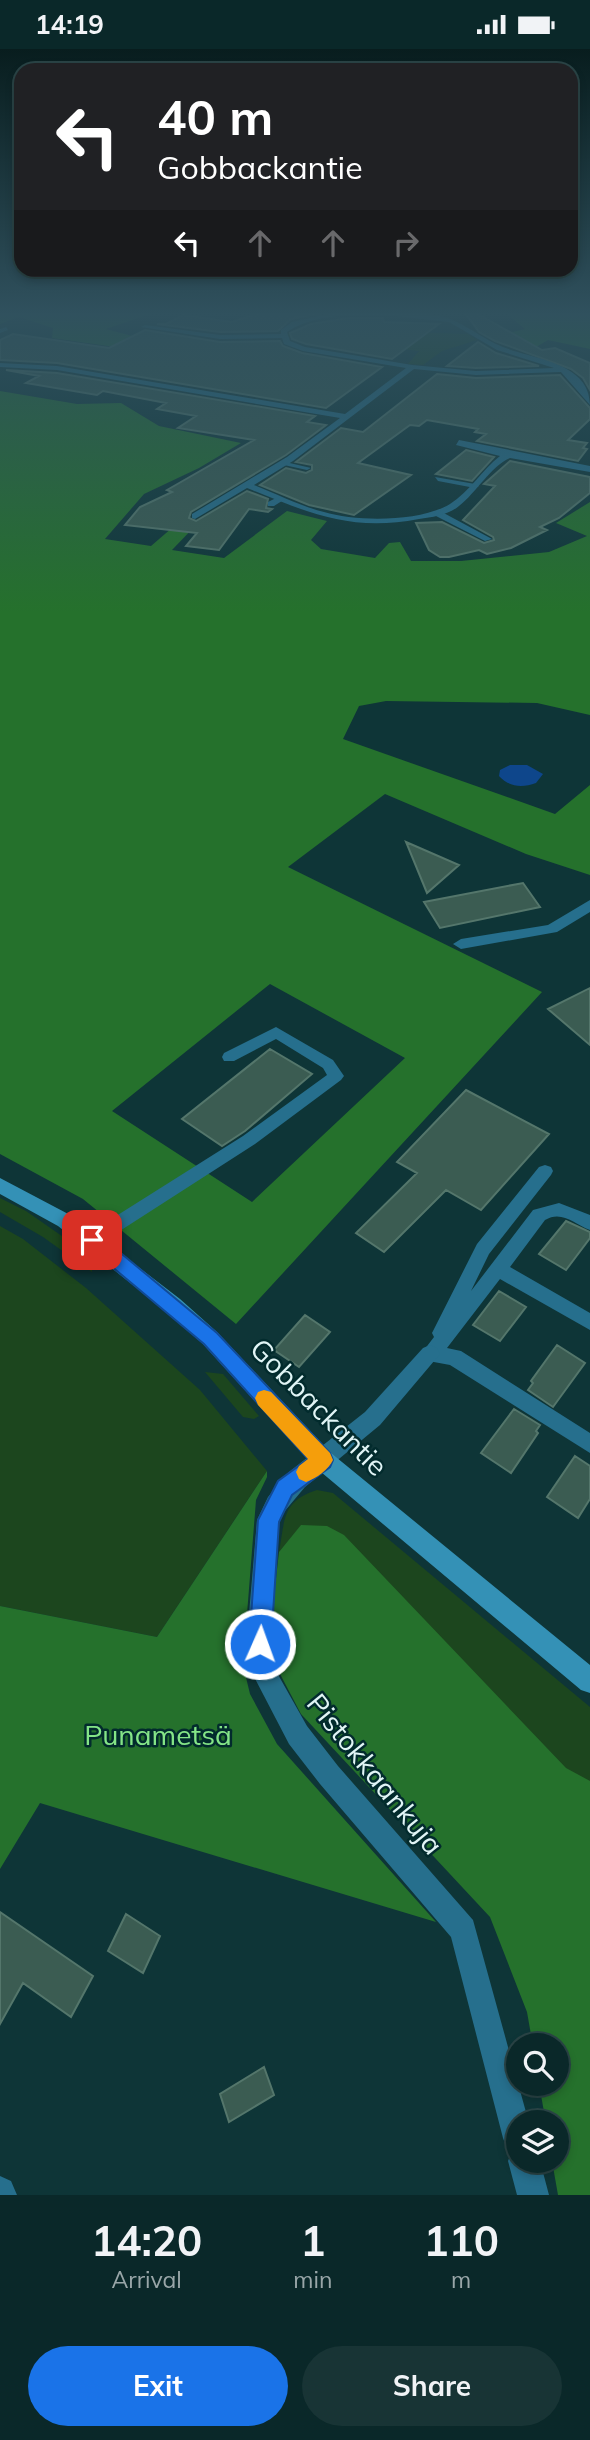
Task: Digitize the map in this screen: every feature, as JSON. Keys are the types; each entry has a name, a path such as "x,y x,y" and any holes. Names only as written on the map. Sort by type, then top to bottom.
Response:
{"street":[{"path":"328,413 345,416"},
{"path":"195,516 284,463 349,413"},
{"path":"459,443 590,469"},
{"path":"247,485 276,501 322,515 362,521 398,520 437,513 455,505 502,458 509,455"},
{"path":"461,944 552,929 590,905"},
{"name":"Gobbackantie","path":"0,1185 65,1221 92,1240 210,1338 323,1460 590,1681"},
{"name":"Pistokkaankuja","path":"430,1354 366,1426 285,1488 268,1520 261,1614 264,1673 298,1735 329,1775 463,1930 511,2110"},
{"path":"527,2173 533,2195"}],"lane":[{"path":"284,463 307,468"},
{"path":"438,479 475,487"},
{"path":"437,513 488,539"},
{"path":"92,1240 248,1140 336,1076 328,1064 276,1032 229,1057"},
{"path":"430,1354 483,1249 545,1171"},
{"path":"430,1354 449,1335 539,1215 548,1209 562,1208 590,1223"},
{"path":"498,1269 590,1322"},
{"path":"430,1354 454,1357 590,1444"}],"green space":[{"path":"0,413 138,413 159,426 241,443 199,468 144,494 105,539 151,546 180,521 197,524 172,550 224,558 287,511 327,521 311,540 321,549 375,558 389,543 400,542 411,561 461,561 549,552 587,536 556,523 590,502 590,715 537,703 386,701 359,706 343,739 555,814 590,785 590,875 526,854 385,794 288,867 542,992 236,1324 83,1199 0,1154","holes":["270,984 405,1058 252,1202 112,1111"]},
{"path":"0,1198 26,1211 92,1257 92,1272 43,1237 0,1212"},
{"path":"0,1226 23,1239 86,1288 200,1390 267,1471 157,1637 0,1606"},
{"path":"205,1372 223,1374 259,1416 254,1419 243,1417"},
{"name":"Punametsä","path":"267,1471 267,1477 256,1500 243,1665 250,1694 277,1744 436,1922 40,1803 0,1869 0,1606 157,1637"},
{"path":"317,1490 333,1493 590,1707 590,2003 302,1525 279,1552 284,1521 291,1506 306,1494"},
{"path":"301,1525 327,1526 344,1535 566,1768 590,1781 590,2195 558,2195 554,2173 569,2173 569,2110 544,2110 541,2096 569,2096 569,2033 531,2033 527,2012 490,1917 301,1714 279,1672 271,1622 279,1552"}],"water":[{"path":"510,765 527,765 543,774 536,783 526,786 511,784 499,776 500,770"}],"building":[{"path":"180,413 298,413 315,416 307,422 326,425 286,455 191,512 189,518 196,521 247,491 268,499 266,508 272,509 268,512 249,509 219,550 186,546 197,533 125,525 140,507 172,492 167,490 254,440 178,428 196,416"},
{"path":"387,413 590,413 590,419 568,440 587,443 583,448 587,449 578,461 477,441 486,434 475,432 478,429 427,420 419,426 410,425 358,463 411,475 354,515 309,505 260,485 286,468 306,473 312,470 312,465 296,462 341,428 363,432"},
{"path":"466,450 494,457 472,481 436,474"},
{"path":"510,461 590,477 590,493 559,518 540,527 547,530 511,548 487,554 479,550 449,557 440,557 429,550 416,523 442,522 484,543 494,540 463,520 495,486 484,484"},
{"path":"406,842 459,865 427,893"},
{"path":"523,883 540,907 440,928 424,902"},
{"path":"590,988 590,1045 548,1009"},
{"path":"270,1049 312,1074 245,1131 222,1146 182,1119"},
{"path":"466,1090 549,1134 481,1210 446,1190 384,1252 356,1233 417,1173 397,1162"},
{"path":"566,1221 590,1232 590,1238 566,1270 539,1254"},
{"path":"499,1291 526,1307 500,1341 473,1325"},
{"path":"305,1315 330,1332 299,1367 274,1350"},
{"path":"557,1345 585,1363 553,1407 528,1390 533,1383 531,1381"},
{"path":"514,1409 540,1425 536,1431 538,1433 511,1473 481,1453"},
{"path":"575,1456 590,1466 590,1499 578,1518 547,1497"},
{"path":"0,1912 93,1976 71,2017 23,1983 0,2024"},
{"path":"126,1914 160,1936 143,1973 108,1951"},
{"path":"264,2067 274,2095 229,2122 220,2094"}],"slow traffic":[{"path":"264,1398 323,1460 306,1472"}],"route":[{"path":"92,1240 210,1338 323,1460 285,1488 268,1520 260,1644"}]}
